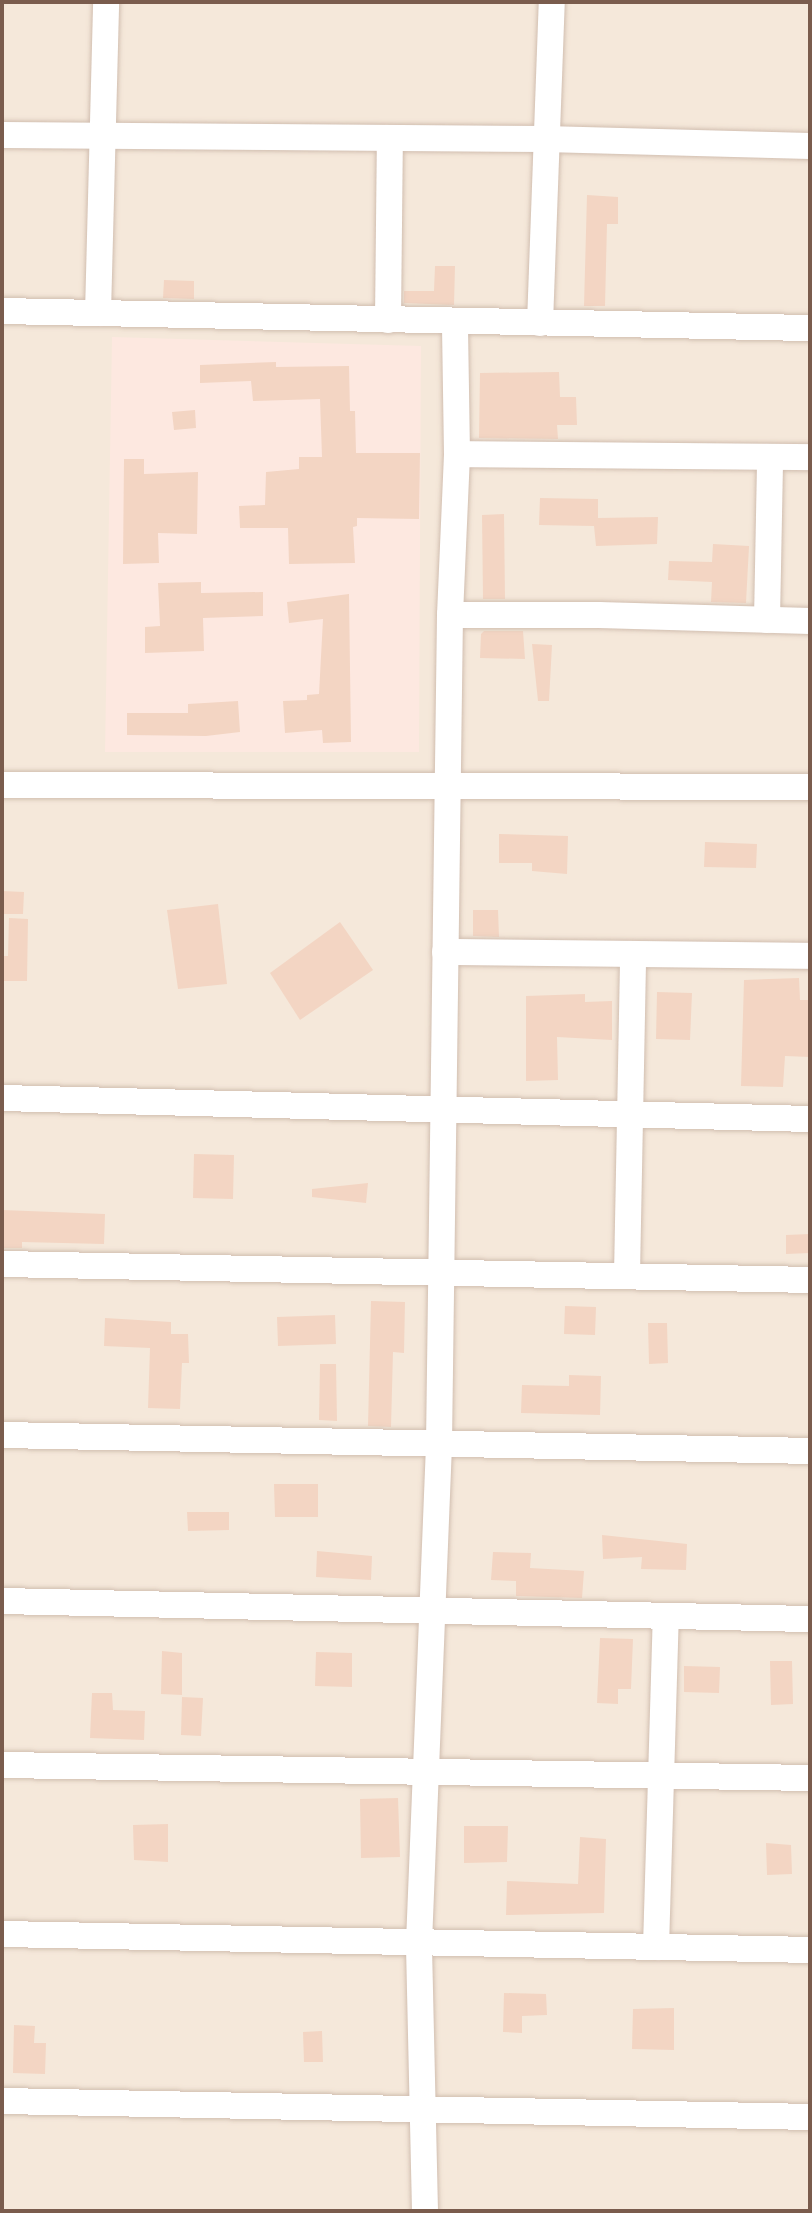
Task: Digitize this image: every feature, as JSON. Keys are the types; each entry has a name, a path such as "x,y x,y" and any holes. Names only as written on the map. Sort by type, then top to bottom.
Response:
{"street":[{"path":"98,313 106,2"},
{"path":"540,323 552,2"},
{"path":"2,135 545,139 810,146"},
{"path":"388,320 390,138"},
{"path":"2,311 810,328"},
{"path":"425,2211 419,1943 439,1444 450,615 457,454 455,322"},
{"path":"457,454 810,457"},
{"path":"767,620 770,457"},
{"path":"450,615 599,615 810,621"},
{"path":"2,785 810,787"},
{"path":"445,952 810,956"},
{"path":"627,1275 633,954"},
{"path":"2,1098 810,1119"},
{"path":"2,1264 810,1280"},
{"path":"2,1435 810,1451"},
{"path":"2,1601 810,1619"},
{"path":"656,1947 666,1616"},
{"path":"2,1765 810,1778"},
{"path":"2,1934 810,1950"},
{"path":"2,2101 810,2117"}],"shaded area":[{"path":"2,2 810,2 810,2211 2,2211"},
{"path":"112,337 421,346 419,752 105,752"}],"building":[{"path":"587,195 618,197 618,224 607,224 605,306 584,306"},
{"path":"435,266 455,266 454,305 404,303 404,291 434,291"},
{"path":"164,280 194,281 194,299 163,298"},
{"path":"276,362 276,367 349,366 350,411 355,411 356,453 420,453 419,519 357,518 357,526 353,527 355,563 289,564 288,528 240,528 239,506 265,505 266,472 299,469 299,457 322,457 320,399 253,401 251,381 200,383 200,365"},
{"path":"559,372 560,397 576,397 577,425 557,425 558,439 479,438 480,373"},
{"path":"195,410 196,428 174,430 172,412"},
{"path":"124,459 144,459 144,474 198,472 197,534 158,533 159,563 123,564"},
{"path":"540,498 598,499 598,518 658,517 657,544 596,546 594,526 539,525"},
{"path":"504,514 505,599 483,599 482,515"},
{"path":"713,544 749,546 746,603 711,602 712,582 668,580 669,561 712,562"},
{"path":"201,582 201,593 263,592 263,616 203,618 204,651 145,653 145,627 160,626 158,583"},
{"path":"349,594 351,742 323,743 322,730 285,733 283,701 307,700 307,695 319,694 323,619 289,623 287,602"},
{"path":"484,631 523,631 525,659 480,658 481,634"},
{"path":"532,644 552,645 549,701 538,701"},
{"path":"238,701 240,732 206,736 127,735 127,713 188,713 188,704"},
{"path":"499,834 568,836 567,874 532,871 532,863 499,863"},
{"path":"705,842 757,844 756,868 704,867"},
{"path":"2,891 24,892 23,914 2,914"},
{"path":"218,904 227,984 178,989 167,910"},
{"path":"473,910 498,910 499,937 473,936"},
{"path":"9,918 28,919 27,981 2,981 2,956 8,956"},
{"path":"340,922 373,970 300,1020 270,973"},
{"path":"799,978 800,1000 810,1000 810,1057 785,1056 783,1087 741,1086 744,980"},
{"path":"657,992 692,993 690,1040 656,1039"},
{"path":"585,994 585,1002 612,1001 612,1040 557,1037 558,1080 526,1081 526,996"},
{"path":"194,1154 234,1155 233,1199 193,1198"},
{"path":"368,1183 366,1203 312,1197 312,1189"},
{"path":"2,1210 105,1214 104,1244 22,1242 22,1248 2,1248"},
{"path":"810,1234 810,1253 786,1254 786,1235"},
{"path":"371,1301 405,1302 404,1353 393,1352 391,1427 368,1426"},
{"path":"565,1306 596,1307 595,1335 564,1334"},
{"path":"335,1315 336,1344 278,1346 277,1317"},
{"path":"105,1318 171,1322 171,1334 188,1334 189,1363 182,1363 180,1409 148,1408 150,1348 104,1346"},
{"path":"648,1323 667,1323 668,1363 649,1364"},
{"path":"320,1364 336,1364 337,1421 319,1420"},
{"path":"569,1375 601,1376 600,1415 521,1413 522,1385 569,1386"},
{"path":"274,1484 318,1484 318,1517 275,1517"},
{"path":"187,1512 229,1512 229,1530 188,1531"},
{"path":"602,1535 687,1544 686,1570 641,1569 642,1557 603,1559"},
{"path":"317,1551 372,1556 371,1580 316,1577"},
{"path":"493,1552 531,1553 530,1568 584,1571 582,1598 516,1596 516,1581 491,1580"},
{"path":"600,1638 633,1639 631,1689 618,1689 618,1704 597,1703"},
{"path":"162,1651 182,1653 182,1695 161,1694"},
{"path":"316,1652 352,1653 352,1687 315,1686"},
{"path":"770,1661 792,1661 793,1704 771,1705"},
{"path":"684,1666 720,1667 719,1693 684,1692"},
{"path":"92,1693 112,1693 113,1710 145,1711 144,1740 90,1738"},
{"path":"182,1697 203,1698 201,1736 181,1735"},
{"path":"398,1798 400,1857 361,1858 360,1799"},
{"path":"168,1824 168,1862 134,1860 133,1825"},
{"path":"464,1826 508,1826 507,1862 464,1863"},
{"path":"580,1837 606,1839 604,1913 506,1915 507,1881 578,1884"},
{"path":"766,1843 791,1845 792,1874 767,1875"},
{"path":"504,1993 546,1994 547,2015 522,2016 522,2033 503,2032"},
{"path":"674,2008 674,2050 632,2049 633,2009"},
{"path":"14,2025 35,2026 34,2043 46,2043 45,2074 13,2073"},
{"path":"322,2031 323,2062 304,2062 303,2032"}]}
